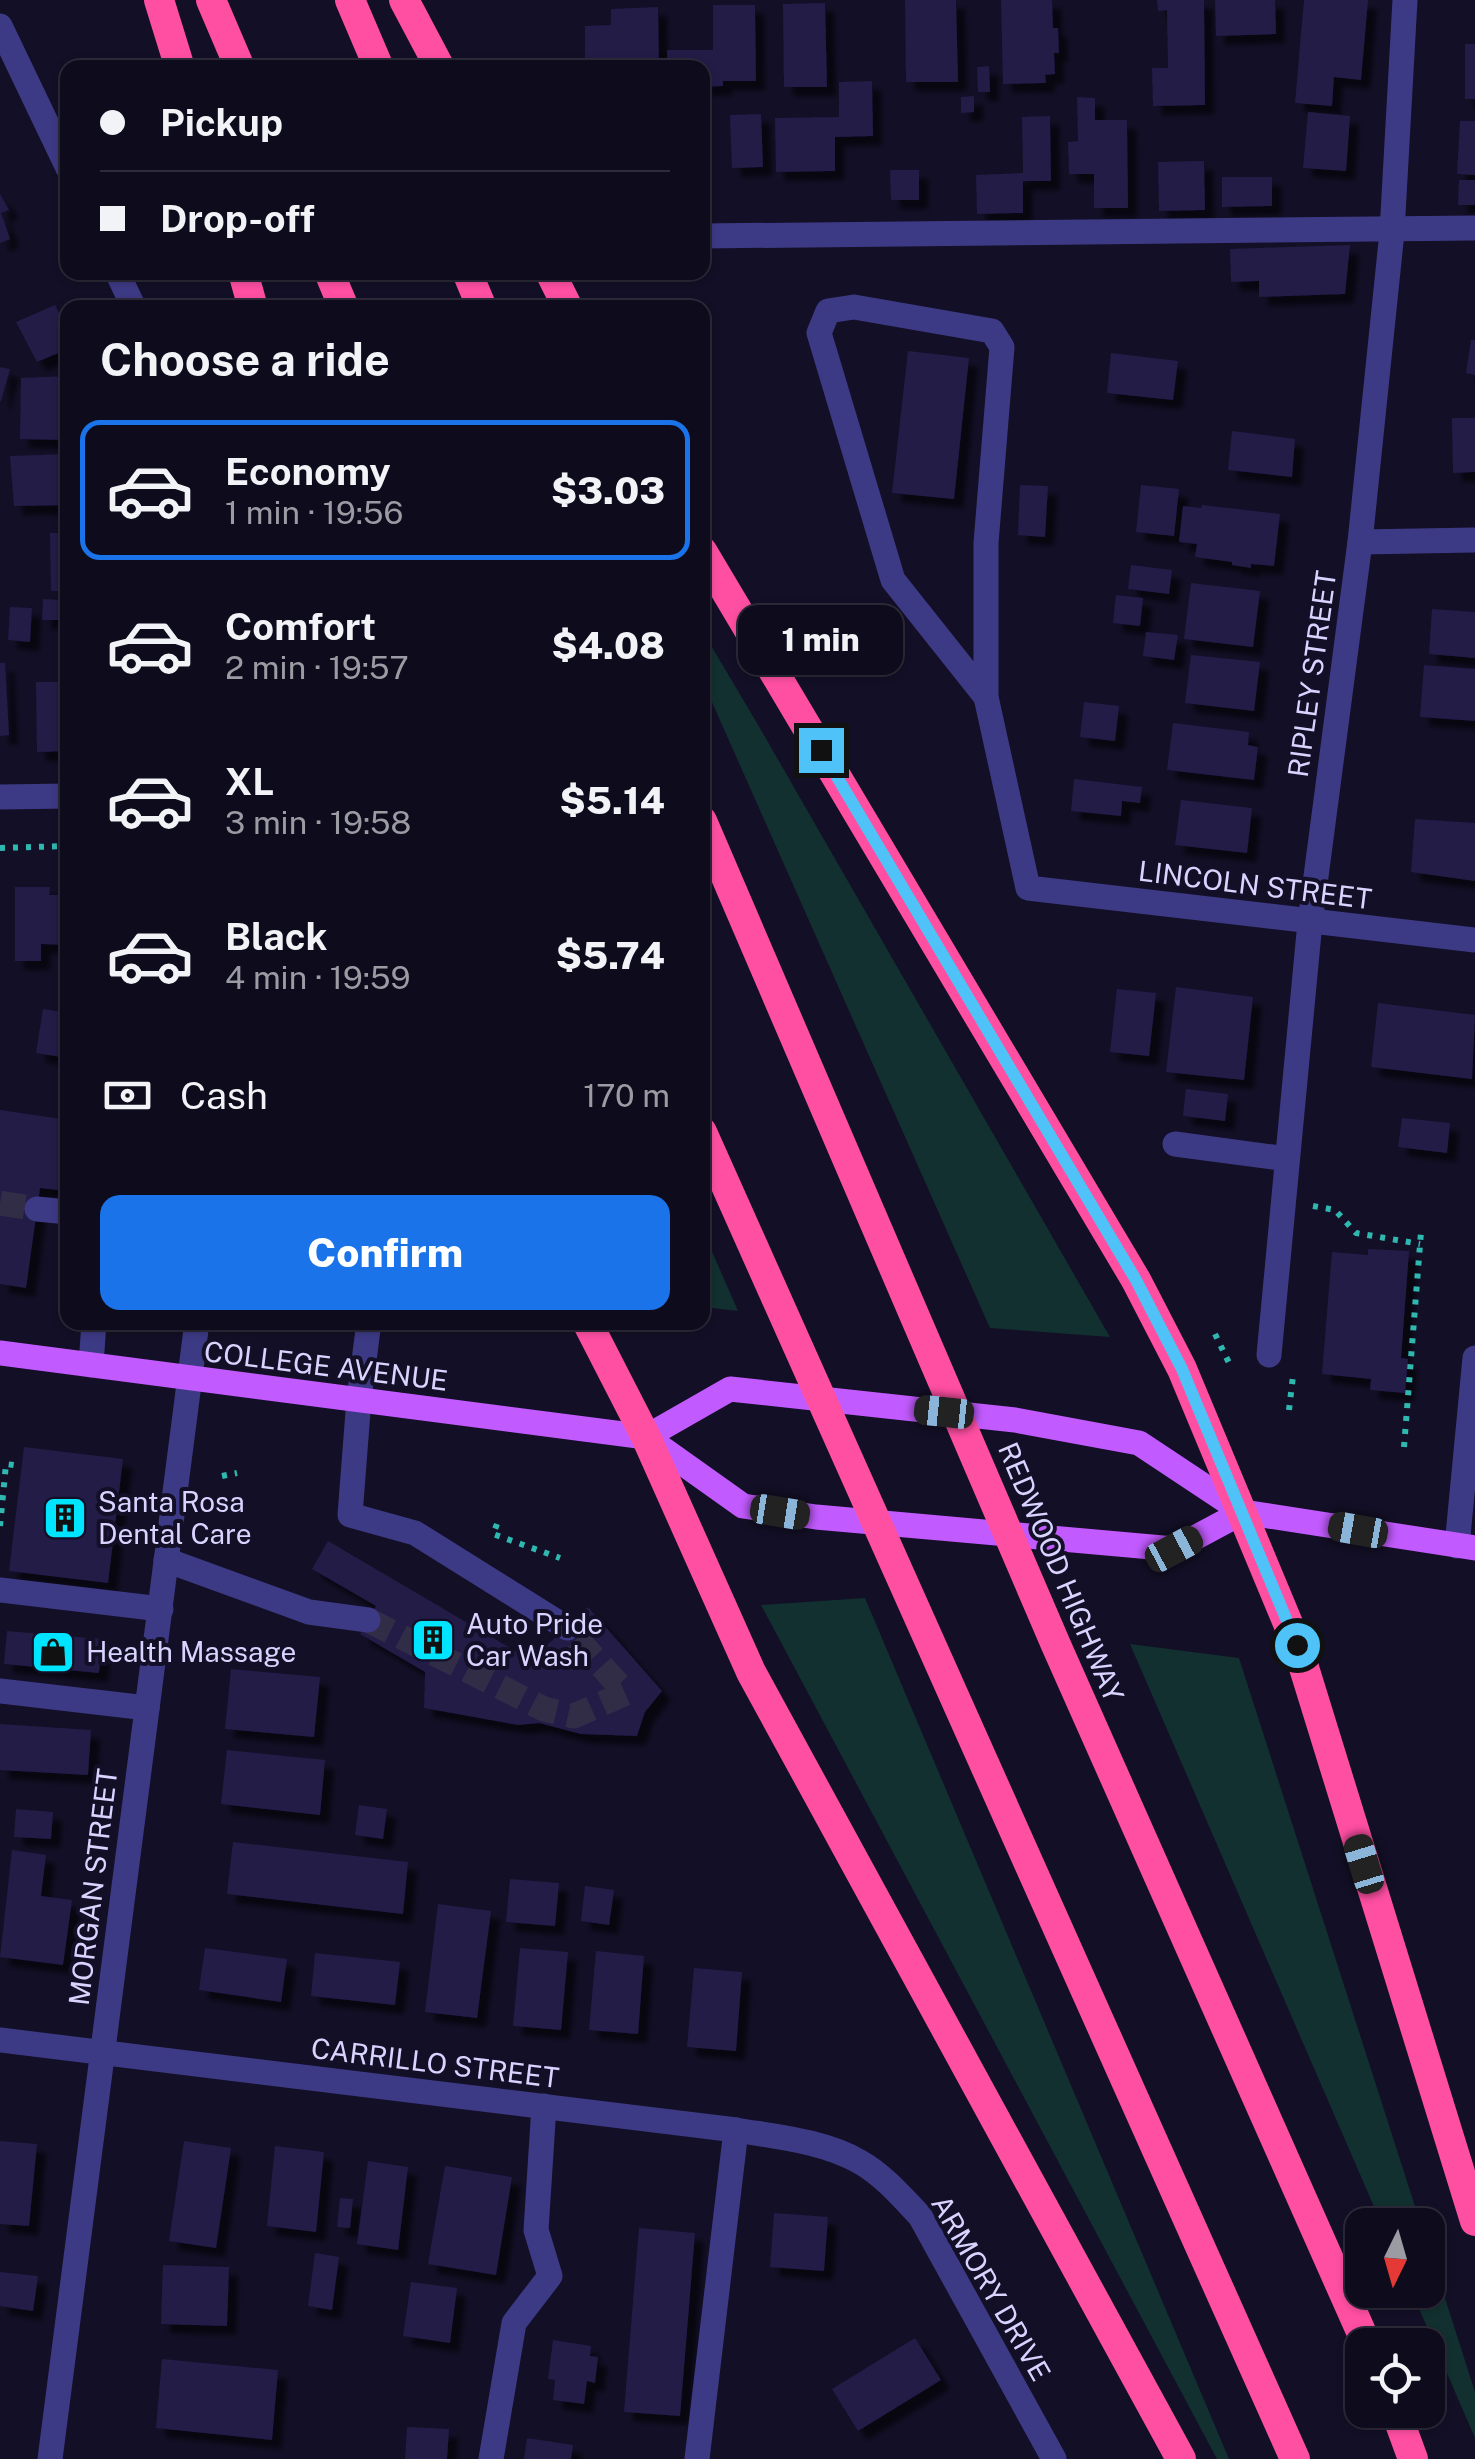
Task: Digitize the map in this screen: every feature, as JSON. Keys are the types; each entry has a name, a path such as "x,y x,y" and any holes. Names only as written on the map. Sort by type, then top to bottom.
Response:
{"highway":[{"path":"159,0 178,60"},
{"path":"211,0 237,60"},
{"path":"350,0 376,60"},
{"path":"404,0 436,60"},
{"path":"710,564 1136,1280 1182,1369 1297,1645 1475,2221"},
{"name":"REDWOOD HIGHWAY","path":"710,840 1056,1645 1359,2328"},
{"path":"710,1150 1295,2459"},
{"path":"591,1330 646,1436 752,1672 1182,2459"},
{"path":"1402,2428 1413,2459"}],"main road":[{"name":"COLLEGE AVENUE","path":"0,1353 646,1436 743,1506 816,1518 1174,1549 1243,1512"},
{"path":"646,1436 730,1389 1015,1420 1139,1443 1243,1512 1466,1547"}],"street":[{"name":"RIPLEY STREET","path":"1269,1355 1310,922 1360,542 1392,232 1405,0"},
{"path":"0,26 60,151"},
{"path":"710,236 1392,232 1475,228"},
{"path":"854,307 992,331 1002,347 986,543 986,696 892,580 819,333 828,311 854,307"},
{"path":"1360,542 1475,540"},
{"name":"LINCOLN STREET","path":"986,696 1028,888 1475,940"},
{"path":"0,798 60,796"},
{"path":"1174,1144 1288,1159"},
{"path":"37,1209 60,1211"},
{"path":"90,1365 93,1330"},
{"name":"MORGAN STREET","path":"50,2459 196,1330"},
{"path":"368,1330 358,1400 350,1515 414,1533 567,1628"},
{"path":"1466,1547 1474,1375"},
{"path":"166,1560 308,1612 368,1620"},
{"path":"0,1590 160,1609"},
{"path":"0,1691 146,1708"},
{"name":"CARRILLO STREET","path":"0,2040 736,2130 800,2140 860,2162"},
{"path":"491,2459 514,2323 550,2276 536,2230 544,2106"},
{"path":"697,2459 736,2130"},
{"name":"ARMORY DRIVE","path":"860,2162 920,2216 1054,2459"}],"path":[{"path":"0,848 60,846"},
{"path":"1310,1206 1335,1210 1356,1233 1420,1244"},
{"path":"1404,1447 1421,1232"},
{"path":"1215,1334 1230,1365"},
{"path":"1289,1410 1293,1373"},
{"path":"0,1526 6,1464 21,1466"},
{"path":"222,1476 238,1473"},
{"path":"497,1524 493,1534 560,1558"}],"green space":[{"path":"710,644 1110,1337 990,1328 710,698"},
{"path":"710,1247 738,1311 710,1308"},
{"path":"865,1598 1229,2459 1217,2459 761,1605"},
{"path":"1130,1644 1239,1658 1416,2208 1375,2208"},
{"path":"1445,2298 1475,2392 1475,2438 1445,2369 1445,2328 1427,2328 1419,2308 1445,2308"}],"building":[{"path":"905,0 956,0 958,82 906,82"},
{"path":"1001,0 1052,0 1059,53 1054,53 1055,74 1045,75 1046,83 1003,84"},
{"path":"1157,0 1204,0 1205,105 1153,106 1152,68 1168,68 1167,10 1158,11"},
{"path":"1215,0 1275,0 1276,34 1216,36"},
{"path":"1304,0 1368,0 1361,80 1334,77 1332,106 1295,103"},
{"path":"825,3 827,87 784,87 783,4"},
{"path":"713,5 755,5 756,81 723,81 723,86 710,87 710,60 668,60 667,50 713,50"},
{"path":"658,7 659,60 585,60 585,26 611,25 611,9"},
{"path":"1465,44 1475,44 1475,99 1465,99"},
{"path":"989,66 990,92 978,92 977,67"},
{"path":"872,81 873,136 835,137 835,171 776,172 775,118 839,117 839,82"},
{"path":"974,96 974,112 961,113 961,97"},
{"path":"1077,97 1095,98 1095,120 1127,120 1128,208 1094,208 1094,174 1069,174 1068,142 1078,141"},
{"path":"1308,112 1350,116 1346,171 1303,168"},
{"path":"761,114 763,167 732,168 730,115"},
{"path":"1050,116 1051,181 1023,181 1023,213 977,214 976,175 1023,173 1022,117"},
{"path":"1460,121 1475,121 1475,175 1457,174"},
{"path":"1204,161 1205,210 1159,211 1158,162"},
{"path":"890,170 919,170 919,200 891,200"},
{"path":"1222,177 1272,177 1272,206 1222,207"},
{"path":"1459,180 1475,180 1475,205 1458,205"},
{"path":"0,194 9,210 1,213 10,239 0,243"},
{"path":"1350,245 1345,294 1259,297 1259,281 1231,282 1230,249"},
{"path":"55,305 60,314 60,352 37,362 16,322"},
{"path":"1471,340 1475,340 1475,375 1466,373"},
{"path":"908,351 969,358 954,499 892,493"},
{"path":"1111,353 1178,361 1173,400 1107,393"},
{"path":"0,367 10,369 1,401 0,401"},
{"path":"60,376 60,440 20,439 21,378"},
{"path":"1452,418 1475,418 1475,472 1453,473"},
{"path":"1232,431 1295,439 1292,477 1228,470"},
{"path":"60,454 60,505 14,506 10,456"},
{"path":"1020,485 1048,486 1045,537 1018,535"},
{"path":"1141,485 1179,489 1174,536 1136,532"},
{"path":"1183,506 1280,514 1274,566 1251,564 1251,568 1195,557 1197,544 1179,542"},
{"path":"50,533 60,533 60,591 51,591"},
{"path":"1131,565 1172,570 1169,594 1128,589"},
{"path":"1191,583 1260,591 1253,647 1184,639"},
{"path":"1116,595 1143,598 1140,626 1113,623"},
{"path":"43,599 60,600 60,620 42,620"},
{"path":"10,607 32,608 30,642 8,640"},
{"path":"1432,609 1475,612 1475,658 1429,654"},
{"path":"1146,632 1178,635 1174,660 1143,656"},
{"path":"1191,655 1260,662 1254,711 1185,703"},
{"path":"0,663 5,663 9,735 0,736"},
{"path":"1424,665 1475,669 1475,721 1420,717"},
{"path":"36,682 60,682 60,751 37,752"},
{"path":"1084,702 1119,706 1115,741 1080,737"},
{"path":"1173,723 1249,732 1248,745 1258,747 1254,780 1167,770"},
{"path":"1074,779 1142,787 1140,803 1122,801 1121,816 1071,811"},
{"path":"1181,800 1252,808 1247,853 1175,845"},
{"path":"1415,819 1475,823 1475,881 1411,872"},
{"path":"15,887 50,887 49,895 60,895 60,945 41,944 41,961 15,961"},
{"path":"1176,987 1253,997 1244,1080 1166,1072"},
{"path":"1117,989 1156,993 1149,1056 1110,1052"},
{"path":"1378,1003 1475,1015 1472,1079 1371,1067"},
{"path":"43,1009 60,1012 60,1057 36,1053"},
{"path":"1186,1089 1228,1094 1225,1121 1183,1116"},
{"path":"0,1110 60,1119 60,1190 40,1188 26,1288 0,1284"},
{"path":"1402,1118 1450,1123 1447,1153 1398,1147"},
{"path":"1368,1249 1409,1251 1401,1358 1408,1359 1405,1393 1370,1390 1371,1379 1322,1374 1332,1252 1368,1255"},
{"name":"Santa Rosa Dental Care","path":"24,1447 123,1459 108,1583 9,1571"},
{"name":"Auto Pride Car Wash","path":"328,1541 531,1660 588,1607 662,1691 645,1712 637,1736 581,1734 539,1723 518,1725 424,1708 425,1672 360,1634 376,1606 312,1569"},
{"name":"Health Massage","path":"7,1631 102,1639 99,1673 4,1664"},
{"path":"231,1669 320,1677 314,1737 225,1729"},
{"path":"0,1724 91,1730 88,1775 0,1770"},
{"path":"227,1750 325,1760 320,1815 221,1804"},
{"path":"359,1805 387,1809 383,1839 355,1835"},
{"path":"16,1809 53,1812 51,1839 14,1837"},
{"path":"233,1842 408,1862 403,1914 227,1894"},
{"path":"12,1850 46,1855 41,1896 72,1900 63,1965 0,1957"},
{"path":"510,1879 559,1883 555,1926 506,1922"},
{"path":"585,1886 614,1890 609,1925 581,1921"},
{"path":"438,1904 491,1911 477,2018 425,2012"},
{"path":"205,1948 287,1959 281,2002 199,1990"},
{"path":"520,1948 568,1952 561,2030 513,2026"},
{"path":"596,1951 644,1956 638,2034 589,2030"},
{"path":"315,1953 400,1962 395,2005 311,1996"},
{"path":"694,1968 742,1972 736,2051 687,2047"},
{"path":"0,2141 37,2144 29,2226 0,2224"},
{"path":"184,2141 231,2148 216,2248 169,2241"},
{"path":"275,2146 324,2152 316,2232 267,2226"},
{"path":"368,2161 408,2167 398,2250 357,2244"},
{"path":"445,2166 512,2177 496,2275 428,2264"},
{"path":"340,2198 353,2199 350,2228 337,2227"},
{"path":"774,2213 828,2217 824,2271 770,2267"},
{"path":"639,2228 695,2233 680,2416 624,2412"},
{"path":"315,2253 339,2257 332,2310 308,2306"},
{"path":"163,2265 229,2267 227,2326 161,2324"},
{"path":"0,2272 38,2276 33,2311 0,2306"},
{"path":"411,2282 457,2288 450,2343 403,2336"},
{"path":"915,2338 941,2380 858,2431 832,2389"},
{"path":"553,2340 591,2346 590,2356 598,2357 595,2383 587,2381 584,2404 553,2400 555,2380 548,2379"},
{"path":"162,2359 278,2370 272,2440 156,2428"},
{"path":"407,2427 449,2429 447,2459 405,2459"},
{"path":"527,2438 573,2445 571,2459 524,2459"}],"tunnel":[{"path":"0,1203 37,1209"},
{"path":"368,1620 544,1709 574,1716 626,1693 567,1628"}],"place":[{"name":"Santa Rosa Dental Care","path":"65,1518"},
{"name":"Auto Pride Car Wash","path":"433,1640"},
{"name":"Health Massage","path":"53,1652"}],"route":[{"path":"821,750 1136,1280 1182,1369 1297,1645"}]}
